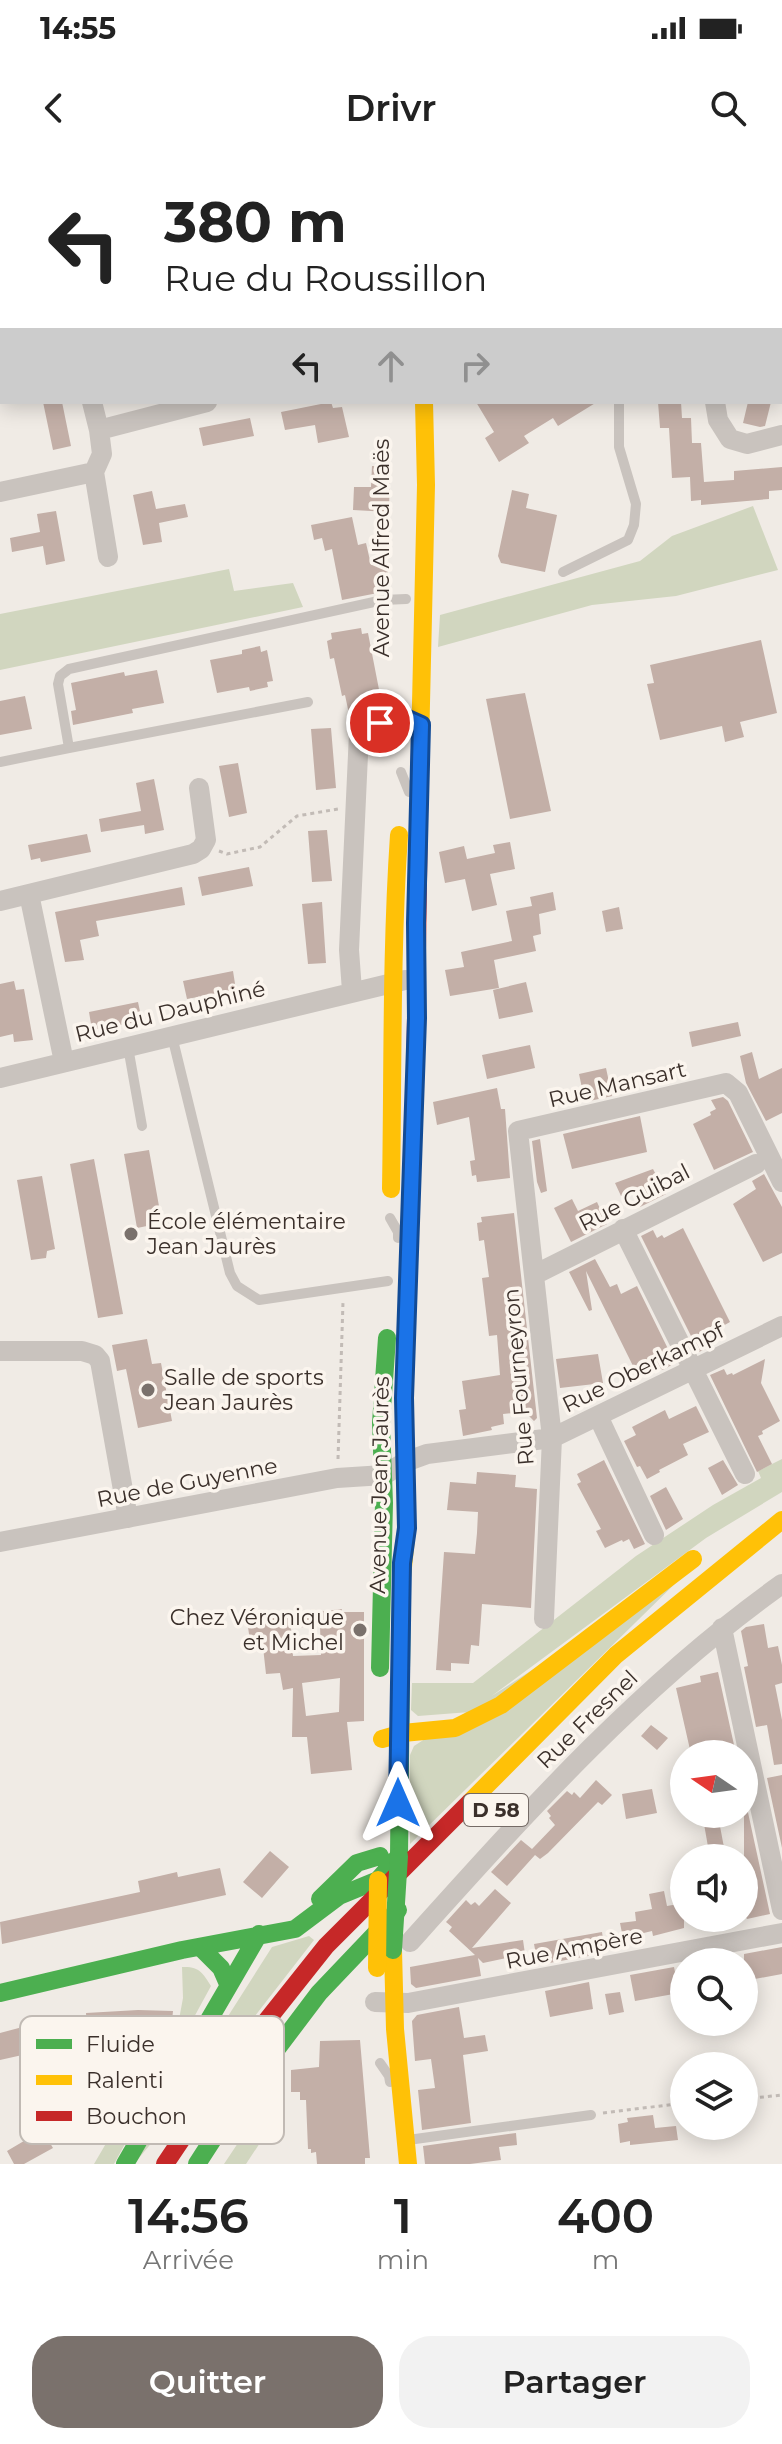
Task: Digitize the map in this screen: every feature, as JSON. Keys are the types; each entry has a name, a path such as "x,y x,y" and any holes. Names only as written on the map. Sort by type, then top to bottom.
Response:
{"main road":[{"name":"Avenue Alfred Maës","path":"423,662 424,404"},
{"name":"Avenue Alfred Maës","path":"395,982 393,922 401,758 412,721 406,555"},
{"name":"Avenue Jean Jaurès","path":"408,2164 377,1968 386,1864 386,1738 399,1681 402,1563 406,1535 404,1398 417,980 412,721 423,662"},
{"path":"389,1273 395,982"},
{"name":"Avenue Jean Jaurès","path":"380,1686 384,1475 381,1423 388,1327"},
{"path":"758,1515 782,1499"},
{"name":"D 58","path":"270,2016 326,1946 616,1655 782,1520"},
{"path":"386,1738 457,1729 501,1705 711,1546"},
{"name":"Avenue Jean Jaurès","path":"380,1834 386,1864 397,1894 393,1908 402,1946 381,2008"},
{"path":"0,1993 259,1934 295,1929 386,1864"},
{"path":"284,2039 319,1993 413,1894"},
{"path":"210,2016 259,1934"},
{"path":"201,1948 221,1968 228,1984"},
{"path":"379,2055 384,2106"},
{"path":"125,2164 136,2144"},
{"name":"D 58","path":"165,2164 178,2144"}],"street":[{"path":"92,404 102,454 94,472 108,557"},
{"path":"99,430 199,404"},
{"path":"715,404 718,420 730,439 747,444 782,435"},
{"path":"0,492 94,472"},
{"path":"352,991 349,950 359,733 385,721 412,721"},
{"path":"0,901 198,850 206,840 199,788"},
{"path":"29,894 64,1062"},
{"name":"Rue du Dauphiné","path":"0,1078 352,991 417,980"},
{"name":"Rue Mansart","path":"518,1131 726,1083 738,1093 769,1157"},
{"name":"Rue Fourneyron","path":"518,1131 552,1438 544,1619"},
{"path":"769,1157 782,1182"},
{"name":"Rue Guibal","path":"534,1273 769,1157"},
{"path":"623,1229 745,1474"},
{"name":"Rue Oberkampf","path":"384,1475 405,1462 427,1454 552,1438 782,1326"},
{"path":"0,1351 82,1351 95,1355 100,1361 128,1518"},
{"path":"598,1416 654,1535"},
{"name":"Rue de Guyenne","path":"0,1542 337,1478 384,1475"},
{"name":"Rue Fresnel","path":"402,1946 627,1710 722,1628 782,1584"},
{"path":"722,1628 782,1910"},
{"name":"Rue Ampère","path":"381,2008 782,1933"}],"lane":[{"path":"414,404 414,640 423,662"},
{"path":"563,572 628,540 634,525 636,504 619,447 619,404"},
{"path":"69,748 58,684 60,676 69,669 383,600 406,599"},
{"path":"0,762 308,702"},
{"path":"395,982 406,948 409,792 401,758"},
{"path":"172,1036 230,1273 237,1286 259,1300 344,1287 389,1273"},
{"path":"128,1047 142,1126"},
{"path":"384,1475 395,1430 399,1315 398,1232 390,1218"},
{"path":"379,2055 389,2076 397,2164"},
{"path":"406,2140 591,2115"}],"path":[{"path":"198,850 227,854 260,847 297,816 354,807"},
{"path":"337,1478 344,1287"},
{"path":"758,2098 782,2095"},
{"path":"591,2115 670,2105"}],"green space":[{"path":"753,506 778,570 676,596 592,605 438,647 440,615 640,561 672,536"},
{"path":"229,569 234,591 293,583 303,607 0,670 0,614"},
{"path":"782,1459 782,1492 706,1538 470,1712 418,1716 411,1710 412,1683 473,1683 636,1556 713,1505 761,1478 758,1471"},
{"path":"692,1567 410,1844 410,1755 414,1746"},
{"path":"309,1936 314,1940 255,2016 228,2016 272,1947"},
{"path":"182,1967 200,1971 211,1986 195,2016 180,2016 183,1998"},
{"path":"106,2144 125,2144 114,2164 94,2164"},
{"path":"237,2144 259,2144 246,2164 224,2164"}],"building":[{"path":"43,404 62,404 71,446 53,450"},
{"path":"321,404 342,407 349,437 318,443 315,425 285,430 281,412"},
{"path":"477,404 594,404 558,426 553,418 524,436 529,443 499,462 485,438 494,432"},
{"path":"658,404 681,404 682,418 691,418 692,443 701,443 704,482 734,480 734,471 782,467 782,490 769,491 769,499 701,505 701,500 691,501 690,477 672,478 669,428 660,428"},
{"path":"748,404 770,404 765,426 743,423"},
{"path":"250,418 254,436 203,446 199,428"},
{"path":"372,466 390,467 389,512 353,510 354,487 371,487"},
{"path":"512,490 529,494 526,508 557,515 545,572 501,563 498,556"},
{"path":"152,491 156,509 185,504 188,517 159,523 162,542 143,545 133,495"},
{"path":"56,511 65,561 46,565 43,546 12,552 10,538 40,532 37,514"},
{"path":"352,517 358,545 366,543 371,565 388,562 388,591 342,600 332,549 325,551 322,538 314,540 311,525"},
{"path":"361,628 362,634 368,633 382,705 349,714 327,641 332,639 331,633"},
{"path":"761,640 777,713 740,722 744,737 725,742 722,726 660,740 647,684 654,683 650,665"},
{"path":"260,646 261,652 267,650 273,681 267,682 268,687 217,693 210,660 242,654 242,650"},
{"path":"157,670 164,703 132,709 133,713 73,725 71,711 76,710 71,683 124,672 125,676"},
{"path":"525,693 551,811 510,819 486,699"},
{"path":"25,696 32,729 0,735 0,701"},
{"path":"331,728 336,788 316,790 311,729"},
{"path":"238,763 247,813 229,817 219,766"},
{"path":"154,779 164,830 145,834 144,825 101,832 99,819 141,811 136,783"},
{"path":"327,830 332,881 312,882 308,831"},
{"path":"87,834 91,852 41,862 40,858 31,860 28,845"},
{"path":"510,842 515,869 490,874 497,905 472,911 465,879 445,883 439,852 464,846 467,859 495,853 493,845"},
{"path":"249,867 253,886 202,896 198,877"},
{"path":"182,887 185,905 96,921 99,936 80,940 84,960 65,962 55,912"},
{"path":"553,892 556,910 539,914 541,934 533,936 536,951 494,960 499,988 450,996 445,970 464,967 461,952 512,941 506,911 532,906 530,897"},
{"path":"322,902 326,963 308,964 302,904"},
{"path":"619,907 623,929 606,932 602,911"},
{"path":"233,971 236,990 187,999 183,981"},
{"path":"14,981 16,990 24,989 33,1040 14,1042 13,1034 0,1037 0,984"},
{"path":"526,982 533,1012 499,1019 493,990"},
{"path":"138,1002 142,1021 92,1030 89,1012"},
{"path":"738,1022 741,1036 692,1047 689,1032"},
{"path":"530,1045 535,1068 487,1079 482,1055"},
{"path":"752,1052 759,1079 782,1068 782,1113 766,1121 746,1083 740,1056"},
{"path":"606,1068 612,1096 585,1102 579,1074"},
{"path":"497,1088 501,1109 505,1109 510,1178 477,1182 476,1175 472,1176 470,1161 475,1160 469,1117 437,1125 433,1102"},
{"path":"723,1097 728,1101 753,1152 714,1170 693,1124 716,1109 711,1100"},
{"path":"640,1116 647,1152 572,1169 563,1134"},
{"path":"540,1139 547,1191 541,1193 532,1141"},
{"path":"149,1150 162,1223 137,1228 124,1154"},
{"path":"94,1159 123,1314 98,1318 70,1164"},
{"path":"653,1169 666,1194 640,1207 633,1193 621,1196 615,1183"},
{"path":"764,1174 782,1207 782,1253 763,1262 733,1204 756,1189 752,1181"},
{"path":"42,1176 55,1249 47,1251 46,1258 31,1260 17,1180"},
{"path":"572,1199 578,1211 597,1202 607,1224 571,1242 554,1208"},
{"path":"514,1213 537,1418 534,1421 525,1412 503,1414 504,1424 463,1436 459,1410 466,1409 462,1381 500,1375 497,1335 489,1336 482,1278 489,1277 484,1240 479,1241 477,1223 482,1222 481,1217"},
{"path":"683,1228 730,1322 712,1332 707,1337 712,1346 699,1352 641,1236 653,1230 657,1238 662,1235 664,1238"},
{"path":"595,1259 610,1287 617,1284 621,1294 637,1286 675,1363 663,1370 653,1364 636,1372 586,1271 592,1310 589,1311 569,1272"},
{"name":"Salle de sports Jean Jaurès","path":"147,1339 152,1364 161,1363 172,1421 138,1428 126,1369 117,1371 112,1345"},
{"path":"598,1354 603,1383 560,1388 556,1359"},
{"path":"765,1359 761,1383 780,1421 758,1436 772,1464 757,1472 710,1375 724,1369 727,1375 733,1375"},
{"path":"696,1406 709,1432 683,1444 688,1455 647,1479 624,1441 636,1435 632,1427 665,1410 669,1419"},
{"path":"604,1460 645,1544 634,1549 629,1539 605,1548 596,1531 601,1529 577,1484 581,1482 577,1474"},
{"path":"723,1460 738,1485 722,1495 708,1468"},
{"path":"477,1472 516,1475 515,1487 537,1489 531,1608 482,1604 479,1646 471,1645 469,1664 451,1663 451,1671 436,1670 444,1552 475,1554 477,1533 478,1512 447,1510 450,1482 476,1484"},
{"path":"666,1487 683,1519 666,1530 650,1496"},
{"path":"342,1609 341,1612 364,1612 364,1721 347,1722 352,1770 311,1774 307,1737 292,1737 293,1688 283,1690 280,1673 266,1674 263,1647 251,1648 247,1620","holes":["320,1626 321,1655 293,1656 291,1628","340,1678 339,1712 306,1716 302,1683"]},
{"path":"764,1624 768,1648 778,1646 782,1665 782,1683 775,1685 782,1720 782,1764 774,1765 767,1725 756,1727 744,1667 748,1666 741,1631"},
{"path":"718,1672 733,1740 688,1740 676,1688 701,1682 700,1676"},
{"path":"651,1725 668,1738 657,1750 641,1736"},
{"path":"782,1775 782,1848 767,1778"},
{"path":"596,1780 612,1795 602,1805 598,1802 548,1853 540,1859 535,1855 507,1886 491,1872 521,1840 532,1849 555,1825 547,1811 567,1791 572,1795 574,1792 580,1798"},
{"path":"652,1789 657,1813 626,1819 622,1794"},
{"path":"705,1828 720,1828 723,1844 708,1844"},
{"path":"744,1828 751,1828 755,1844 744,1844"},
{"path":"270,1851 289,1867 262,1898 243,1882"},
{"path":"758,1859 770,1914 758,1917"},
{"path":"220,1868 226,1895 2,1944 0,1922 140,1892 138,1881 177,1872 178,1877"},
{"path":"495,1889 511,1903 472,1948 523,1940 525,1954 483,1963 478,1958 481,1976 416,1988 411,1984 410,1967 475,1955 449,1931 452,1927 446,1922 466,1900 471,1905 475,1902 479,1906"},
{"path":"664,1891 667,1906 670,1905 670,1932 653,1936 652,1931 623,1938 620,1923 636,1921 635,1912 652,1909 649,1894"},
{"path":"602,1932 605,1953 538,1965 534,1944"},
{"path":"782,1947 782,1974 758,1978 758,1951"},
{"path":"670,1968 670,1995 635,2001 630,1975"},
{"path":"589,1982 593,2009 550,2017 545,1991"},
{"path":"620,1992 624,2012 609,2015 605,1994"},
{"path":"459,2007 464,2038 485,2035 488,2051 463,2055 471,2123 422,2130 418,2090 435,2088 431,2059 415,2061 412,2021 417,2015"},
{"path":"173,2011 172,2016 86,2016 86,2013"},
{"path":"20,2028 20,2056 0,2060 0,2033"},
{"path":"360,2040 370,2158 365,2158 365,2164 317,2164 316,2152 311,2153 308,2149 306,2100 300,2100 300,2092 291,2092 291,2070 319,2067 320,2041"},
{"path":"653,2115 655,2128 670,2127 670,2140 678,2140 630,2145 630,2141 620,2143 618,2124 628,2122 627,2118"},
{"path":"516,2133 517,2145 499,2147 501,2160 425,2164 423,2146"},
{"path":"20,2143 51,2144 53,2148 24,2164 14,2164 7,2151"}],"traffic: fast":[{"path":"380,1668 384,1503 381,1423 387,1338"},
{"path":"0,1993 182,1950 295,1929 339,1896 378,1880 399,1856 402,1577"},
{"path":"320,1899 357,1863 380,1856"},
{"path":"393,1950 399,1856"},
{"path":"284,2039 319,1993 398,1910"},
{"path":"211,2016 259,1934"},
{"path":"201,1948 221,1968 228,1984"},
{"path":"125,2164 137,2144"},
{"path":"197,2164 210,2144"}],"traffic: slow":[{"path":"420,747 426,485 424,404"},
{"path":"391,1189 393,968 399,835"},
{"path":"402,1577 407,1528 404,1398 415,1083"},
{"path":"470,1802 616,1655 782,1520"},
{"path":"382,1739 403,1733 455,1728 501,1705 693,1559"},
{"path":"377,1968 378,1880"},
{"path":"393,1950 395,2029 408,2164"}],"traffic: jam":[{"path":"415,1083 420,747"},
{"path":"270,2016 326,1946 470,1802"},
{"path":"165,2164 178,2144"}],"place":[{"name":"École élémentaire Jean Jaurès","path":"131,1234"},
{"name":"Salle de sports Jean Jaurès","path":"148,1390"},
{"name":"Chez Véronique et Michel","path":"360,1630"}],"route":[{"path":"380,723 403,717 421,725 417,1018 404,1398 407,1528 402,1563 398,1803"}]}
